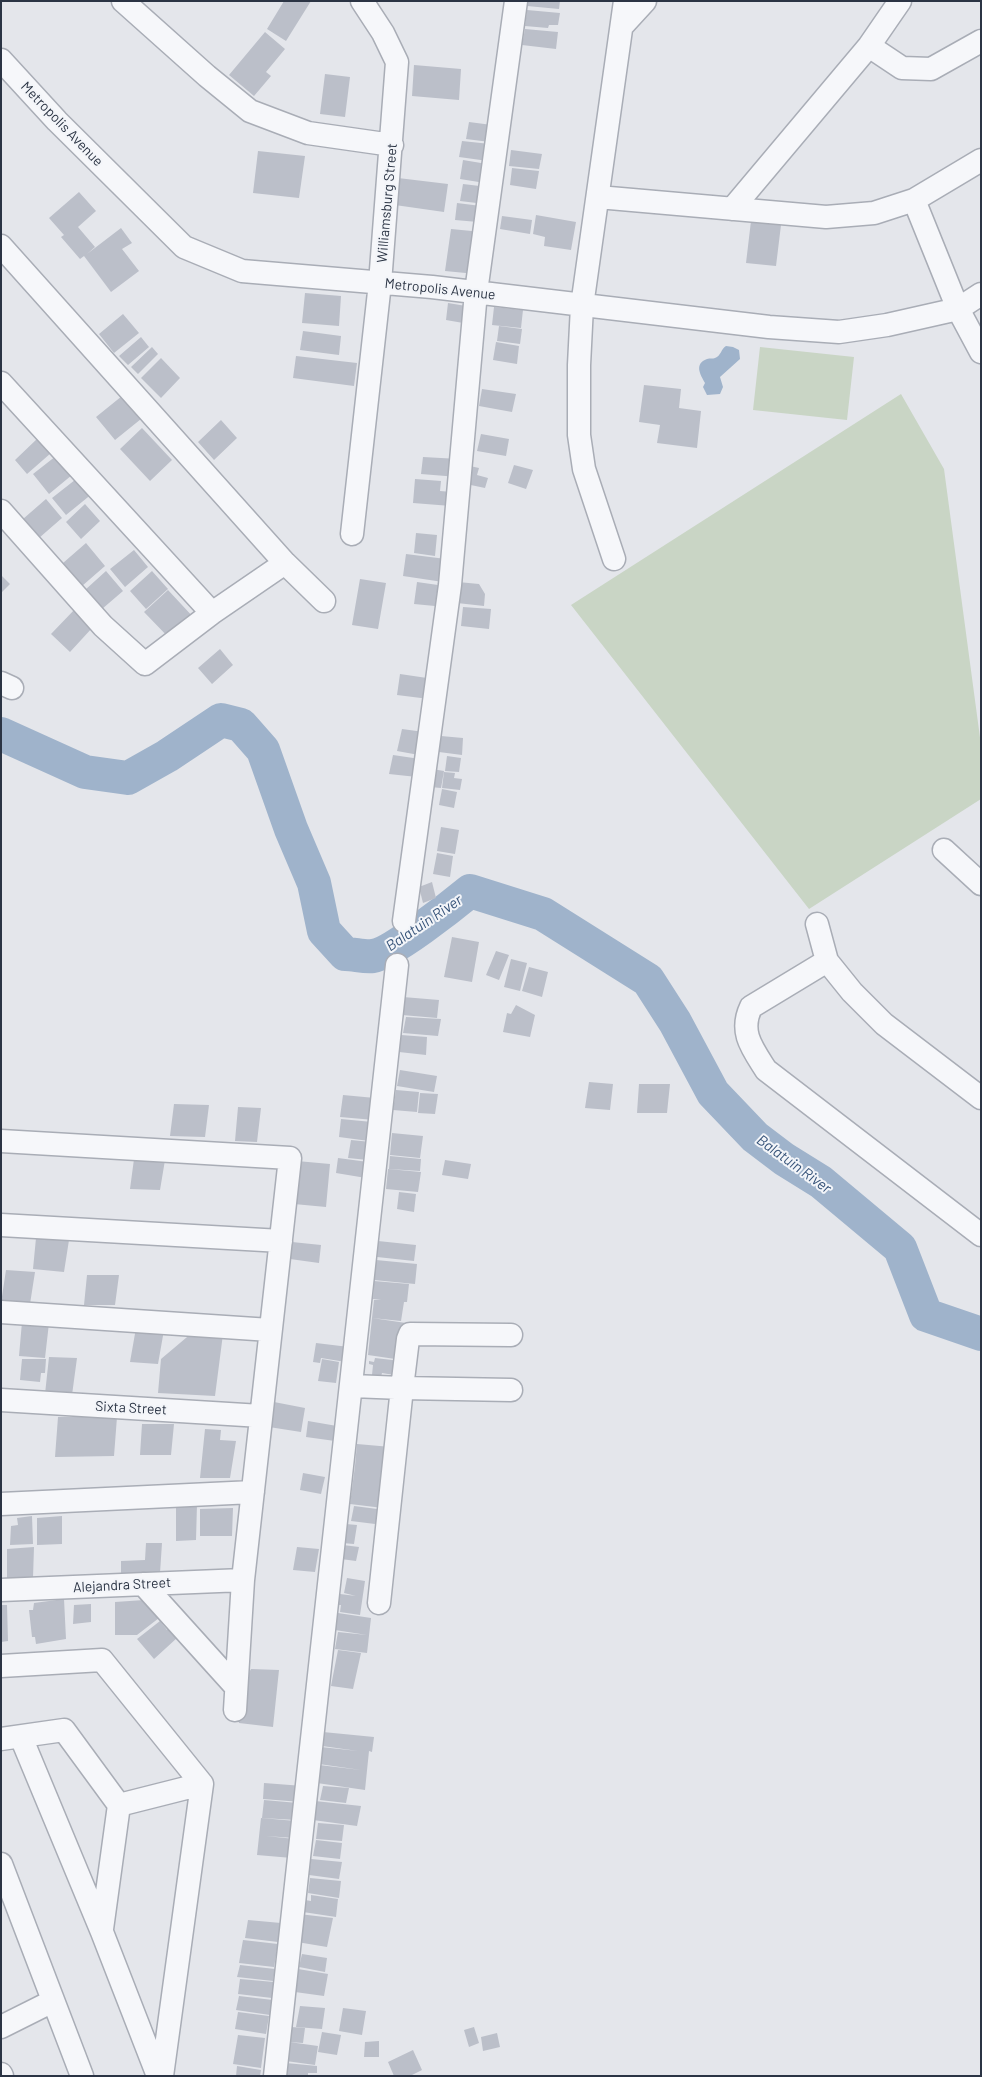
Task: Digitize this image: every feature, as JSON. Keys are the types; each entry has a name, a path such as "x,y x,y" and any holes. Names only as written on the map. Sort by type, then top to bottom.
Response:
{"street":[{"path":"123,1 206,76 250,111 308,133 392,146"},
{"name":"Williamsburg Street","path":"352,534 380,283 392,146 396,62 383,33 362,1"},
{"path":"404,921 450,585 476,292 516,1"},
{"path":"614,558 584,469 579,435 578,364 582,306 625,1"},
{"path":"622,25 644,1"},
{"path":"732,210 869,46 900,1"},
{"path":"869,46 902,68 931,69 981,41"},
{"name":"Metropolis Avenue","path":"1,60 57,121 184,247 242,271 476,292 769,327 839,332 887,325 958,309"},
{"path":"598,197 732,210 826,216 874,213 914,200 981,160"},
{"path":"914,200 958,309 981,352"},
{"path":"1,246 52,300 285,563 324,601"},
{"path":"958,309 981,294"},
{"path":"1,383 212,614"},
{"path":"1,511 104,626 145,664 285,563"},
{"path":"944,850 981,884"},
{"path":"817,924 827,961 852,992 884,1024 981,1098"},
{"path":"827,961 751,1006 746,1018 745,1030 751,1046 766,1070 981,1235"},
{"path":"275,2076 397,965"},
{"path":"1,1141 290,1158 243,1580 235,1710"},
{"path":"1,1226 281,1241"},
{"path":"1,1312 270,1330"},
{"path":"379,1603 402,1388 410,1334 511,1335"},
{"path":"352,1386 511,1390"},
{"name":"Sixta Street","path":"1,1400 261,1416"},
{"path":"1,1504 253,1492"},
{"name":"Alejandra Street","path":"1,1590 243,1580"},
{"path":"143,1584 236,1687"},
{"path":"1,1666 102,1660 202,1784 162,2076"},
{"path":"102,1932 119,1805 64,1730 11,1738 102,1932 158,2076"},
{"path":"119,1805 202,1784"},
{"path":"1,1864 82,2076"},
{"path":"1,2027 53,2001"}],"green space":[{"path":"760,347 854,357 847,420 753,410"},
{"path":"901,394 944,469 981,745 981,799 809,909 571,605"}],"water":[{"path":"726,346 739,350 740,359 720,377 723,387 720,394 707,395 703,387 705,383 699,366 707,359 717,357"}],"building":[{"path":"284,1 311,1 286,41 267,29"},
{"path":"527,1 560,1 559,9 527,6"},
{"path":"527,10 560,13 558,25 549,25 548,28 525,26"},
{"path":"525,29 558,32 556,49 522,45"},
{"path":"265,32 285,49 266,72 271,76 254,96 229,75"},
{"path":"414,65 461,69 459,100 412,96"},
{"path":"325,74 350,77 345,117 320,114"},
{"path":"469,122 492,125 490,142 466,139"},
{"path":"462,141 490,144 488,161 459,157"},
{"path":"511,150 542,154 539,169 509,166"},
{"path":"258,151 305,156 299,198 253,193"},
{"path":"463,160 487,164 485,183 460,179"},
{"path":"512,168 539,171 536,189 510,185"},
{"path":"398,178 448,184 444,212 395,205"},
{"path":"463,184 488,187 485,204 460,201"},
{"path":"79,192 96,211 78,227 95,247 87,254 121,228 132,243 122,249 139,271 111,292 84,256 80,259 61,237 64,235 49,218"},
{"path":"457,203 481,206 478,222 455,220"},
{"path":"536,215 576,222 571,250 544,246 545,237 533,234"},
{"path":"502,216 532,220 530,234 500,229"},
{"path":"751,221 781,225 776,266 746,263"},
{"path":"451,229 482,232 476,274 445,271"},
{"path":"305,293 341,296 339,326 302,323"},
{"path":"448,303 472,307 469,324 446,320"},
{"path":"494,307 523,310 521,328 492,325"},
{"path":"123,314 139,333 114,353 99,334"},
{"path":"499,326 522,329 520,344 497,341"},
{"path":"303,331 341,336 339,355 300,350"},
{"path":"141,337 149,347 128,365 119,356"},
{"path":"496,342 519,346 517,364 493,360"},
{"path":"152,347 158,354 138,374 131,367"},
{"path":"296,356 357,363 354,386 293,378"},
{"path":"161,358 180,378 161,398 141,378"},
{"path":"644,385 681,389 679,408 701,411 697,448 657,443 660,425 639,422"},
{"path":"482,389 516,394 512,412 479,406"},
{"path":"122,396 141,419 115,440 96,417"},
{"path":"221,420 237,438 214,460 198,442"},
{"path":"142,428 172,460 150,481 120,449"},
{"path":"481,434 509,439 506,456 477,451"},
{"path":"38,438 51,453 27,474 15,460"},
{"path":"56,456 72,475 49,494 33,474"},
{"path":"423,457 459,459 458,477 421,474"},
{"path":"514,465 533,470 526,489 508,483"},
{"path":"470,466 479,468 477,475 488,478 485,488 466,484"},
{"path":"80,476 93,493 66,515 52,498"},
{"path":"415,479 441,481 440,491 452,492 451,506 413,503"},
{"path":"46,499 62,518 39,538 23,519"},
{"path":"85,504 100,521 81,539 66,522"},
{"path":"416,533 437,535 435,556 414,553"},
{"path":"86,543 105,566 82,586 63,563"},
{"path":"134,550 148,567 125,587 110,569"},
{"path":"406,554 446,559 443,582 403,576"},
{"path":"106,571 123,591 102,609 85,590"},
{"path":"152,571 168,589 146,609 130,591"},
{"path":"1,575 10,584 1,593"},
{"path":"360,579 386,583 378,629 352,625"},
{"path":"417,582 438,585 435,606 414,604"},
{"path":"458,582 479,584 485,594 484,606 457,603"},
{"path":"168,590 195,619 172,641 144,612"},
{"path":"463,607 491,609 489,629 461,626"},
{"path":"75,609 93,627 70,652 51,634"},
{"path":"220,649 233,665 212,684 198,668"},
{"path":"400,674 427,678 429,699 397,695"},
{"path":"402,729 424,732 419,755 397,751"},
{"path":"441,736 463,738 462,755 439,752"},
{"path":"393,755 420,759 417,777 389,774"},
{"path":"447,756 461,758 459,772 445,771"},
{"path":"432,769 444,771 441,788 430,787"},
{"path":"444,772 455,773 454,778 462,779 460,790 442,788"},
{"path":"442,789 457,792 454,808 439,805"},
{"path":"441,827 459,830 455,854 437,851"},
{"path":"437,853 453,856 450,877 433,874"},
{"path":"432,882 436,898 423,903 419,887"},
{"path":"452,937 479,942 472,982 444,977"},
{"path":"496,951 509,955 499,980 486,975"},
{"path":"511,959 527,963 520,991 504,987"},
{"path":"529,967 548,972 542,997 522,991"},
{"path":"403,997 439,1000 437,1018 402,1015"},
{"path":"516,1005 535,1015 530,1037 503,1032 507,1013 511,1014"},
{"path":"406,1017 441,1019 438,1036 403,1033"},
{"path":"401,1035 427,1037 426,1055 399,1052"},
{"path":"400,1070 437,1076 434,1092 397,1086"},
{"path":"589,1082 613,1084 610,1110 585,1108"},
{"path":"639,1084 670,1084 667,1113 637,1113"},
{"path":"396,1090 419,1092 417,1112 393,1110"},
{"path":"420,1093 438,1094 435,1114 418,1113"},
{"path":"343,1095 375,1098 374,1120 340,1117"},
{"path":"174,1104 209,1105 205,1137 170,1136"},
{"path":"238,1107 261,1108 257,1142 235,1141"},
{"path":"341,1119 372,1122 369,1141 339,1137"},
{"path":"392,1133 423,1136 420,1158 390,1155"},
{"path":"351,1140 371,1142 368,1160 348,1158"},
{"path":"390,1156 421,1159 420,1171 389,1169"},
{"path":"338,1158 368,1162 366,1178 336,1173"},
{"path":"134,1159 165,1160 160,1190 130,1189"},
{"path":"445,1160 471,1164 468,1179 442,1175"},
{"path":"297,1161 330,1164 326,1207 294,1204"},
{"path":"388,1169 421,1172 418,1192 386,1189"},
{"path":"399,1192 416,1194 414,1212 397,1209"},
{"path":"36,1238 69,1240 64,1272 33,1269"},
{"path":"378,1241 416,1245 414,1261 377,1257"},
{"path":"292,1242 321,1245 319,1263 290,1259"},
{"path":"376,1260 417,1264 415,1284 374,1280"},
{"path":"6,1270 35,1272 30,1304 1,1303"},
{"path":"87,1275 119,1275 115,1305 84,1305"},
{"path":"374,1281 409,1284 407,1302 404,1302 401,1321 372,1318 374,1300 381,1300 373,1299"},
{"path":"372,1318 406,1323 402,1360 368,1355"},
{"path":"22,1322 49,1323 45,1358 19,1356"},
{"path":"136,1328 164,1330 158,1364 130,1362"},
{"path":"193,1332 223,1334 215,1396 158,1393 161,1359"},
{"path":"316,1343 349,1347 346,1362 321,1358 320,1363 313,1362"},
{"path":"49,1357 77,1358 72,1395 45,1394"},
{"path":"375,1358 401,1361 400,1376 382,1373 381,1377 372,1375 373,1365 369,1364 369,1361 374,1362"},
{"path":"22,1359 46,1359 45,1373 41,1373 40,1382 20,1380"},
{"path":"322,1359 339,1362 336,1383 318,1381"},
{"path":"274,1402 305,1408 301,1432 269,1427"},
{"path":"58,1417 117,1417 114,1456 55,1457"},
{"path":"308,1421 337,1426 335,1441 306,1437"},
{"path":"142,1424 174,1424 171,1455 140,1455"},
{"path":"205,1429 221,1430 220,1440 236,1441 230,1478 200,1478"},
{"path":"357,1444 391,1447 383,1508 350,1504"},
{"path":"303,1473 325,1477 321,1494 300,1490"},
{"path":"197,1504 196,1540 176,1541 176,1506"},
{"path":"354,1506 385,1510 383,1525 351,1521"},
{"path":"233,1508 232,1536 200,1536 200,1509"},
{"path":"32,1516 33,1544 10,1545 11,1526 18,1525 17,1518"},
{"path":"62,1516 62,1544 37,1545 37,1518"},
{"path":"346,1524 357,1525 354,1544 342,1543"},
{"path":"146,1543 162,1543 160,1573 121,1574 121,1561 145,1560"},
{"path":"343,1545 359,1547 356,1561 341,1559"},
{"path":"34,1547 33,1578 7,1579 7,1549"},
{"path":"297,1547 319,1549 315,1572 293,1570"},
{"path":"347,1578 365,1581 360,1615 340,1612 341,1605 338,1605 340,1594 356,1596 344,1593"},
{"path":"64,1599 66,1639 36,1644 35,1637 32,1637 29,1610 33,1610 34,1603"},
{"path":"144,1600 159,1618 137,1635 115,1635 115,1602"},
{"path":"91,1604 91,1622 73,1624 74,1605"},
{"path":"1,1605 7,1605 8,1641 1,1642"},
{"path":"338,1613 371,1618 367,1653 335,1649 338,1632 367,1635 335,1630"},
{"path":"160,1621 177,1638 154,1659 137,1639"},
{"path":"338,1650 361,1653 353,1689 331,1686"},
{"path":"251,1669 279,1670 273,1727 239,1723 237,1714 239,1691"},
{"path":"323,1732 374,1737 372,1752 369,1751 365,1790 317,1783 319,1765 361,1770 319,1764 321,1747 358,1751 322,1746"},
{"path":"264,1783 303,1786 301,1802 263,1799"},
{"path":"323,1786 349,1788 346,1803 320,1800"},
{"path":"264,1800 298,1803 296,1820 262,1818"},
{"path":"315,1801 361,1806 357,1826 313,1820"},
{"path":"261,1818 296,1821 294,1838 266,1836 295,1839 292,1858 257,1855"},
{"path":"318,1823 344,1825 342,1841 316,1839"},
{"path":"316,1840 342,1843 340,1859 313,1856"},
{"path":"311,1859 342,1862 339,1879 309,1875"},
{"path":"310,1878 341,1881 339,1898 308,1893"},
{"path":"311,1895 338,1899 336,1917 303,1912 305,1900 311,1901"},
{"path":"299,1914 333,1918 327,1947 297,1942"},
{"path":"248,1920 281,1923 278,1942 245,1938"},
{"path":"243,1940 278,1944 274,1967 239,1963"},
{"path":"302,1954 327,1958 325,1972 299,1967"},
{"path":"240,1965 275,1969 273,1981 237,1977"},
{"path":"292,1968 328,1974 324,1996 295,1992"},
{"path":"240,1979 274,1982 272,1998 238,1994"},
{"path":"239,1996 273,2000 270,2015 236,2010"},
{"path":"300,2006 325,2008 322,2029 296,2027"},
{"path":"343,2008 366,2011 362,2035 339,2031"},
{"path":"238,2012 269,2016 266,2034 235,2029"},
{"path":"291,2027 305,2028 303,2043 289,2042"},
{"path":"474,2027 479,2043 469,2047 464,2030"},
{"path":"322,2032 341,2035 337,2055 318,2052"},
{"path":"497,2033 500,2047 483,2051 481,2037"},
{"path":"238,2035 265,2038 261,2068 233,2064"},
{"path":"379,2041 379,2057 364,2057 365,2042"},
{"path":"289,2042 318,2046 315,2065 286,2061"},
{"path":"413,2050 422,2070 410,2076 394,2076 388,2062"},
{"path":"286,2063 317,2066 317,2073 308,2073 308,2076 285,2076"},
{"path":"237,2066 261,2070 260,2076 236,2076"}],"waterway":[{"name":"Balatuin River","path":"1,734 85,772 128,778 167,756 221,720 241,725 263,750 291,829 314,883 324,931 345,954 373,956 382,953 422,928 470,891 543,914 648,980 675,1022 713,1093 755,1137 784,1159 821,1182 900,1248 926,1315 981,1334"}]}
